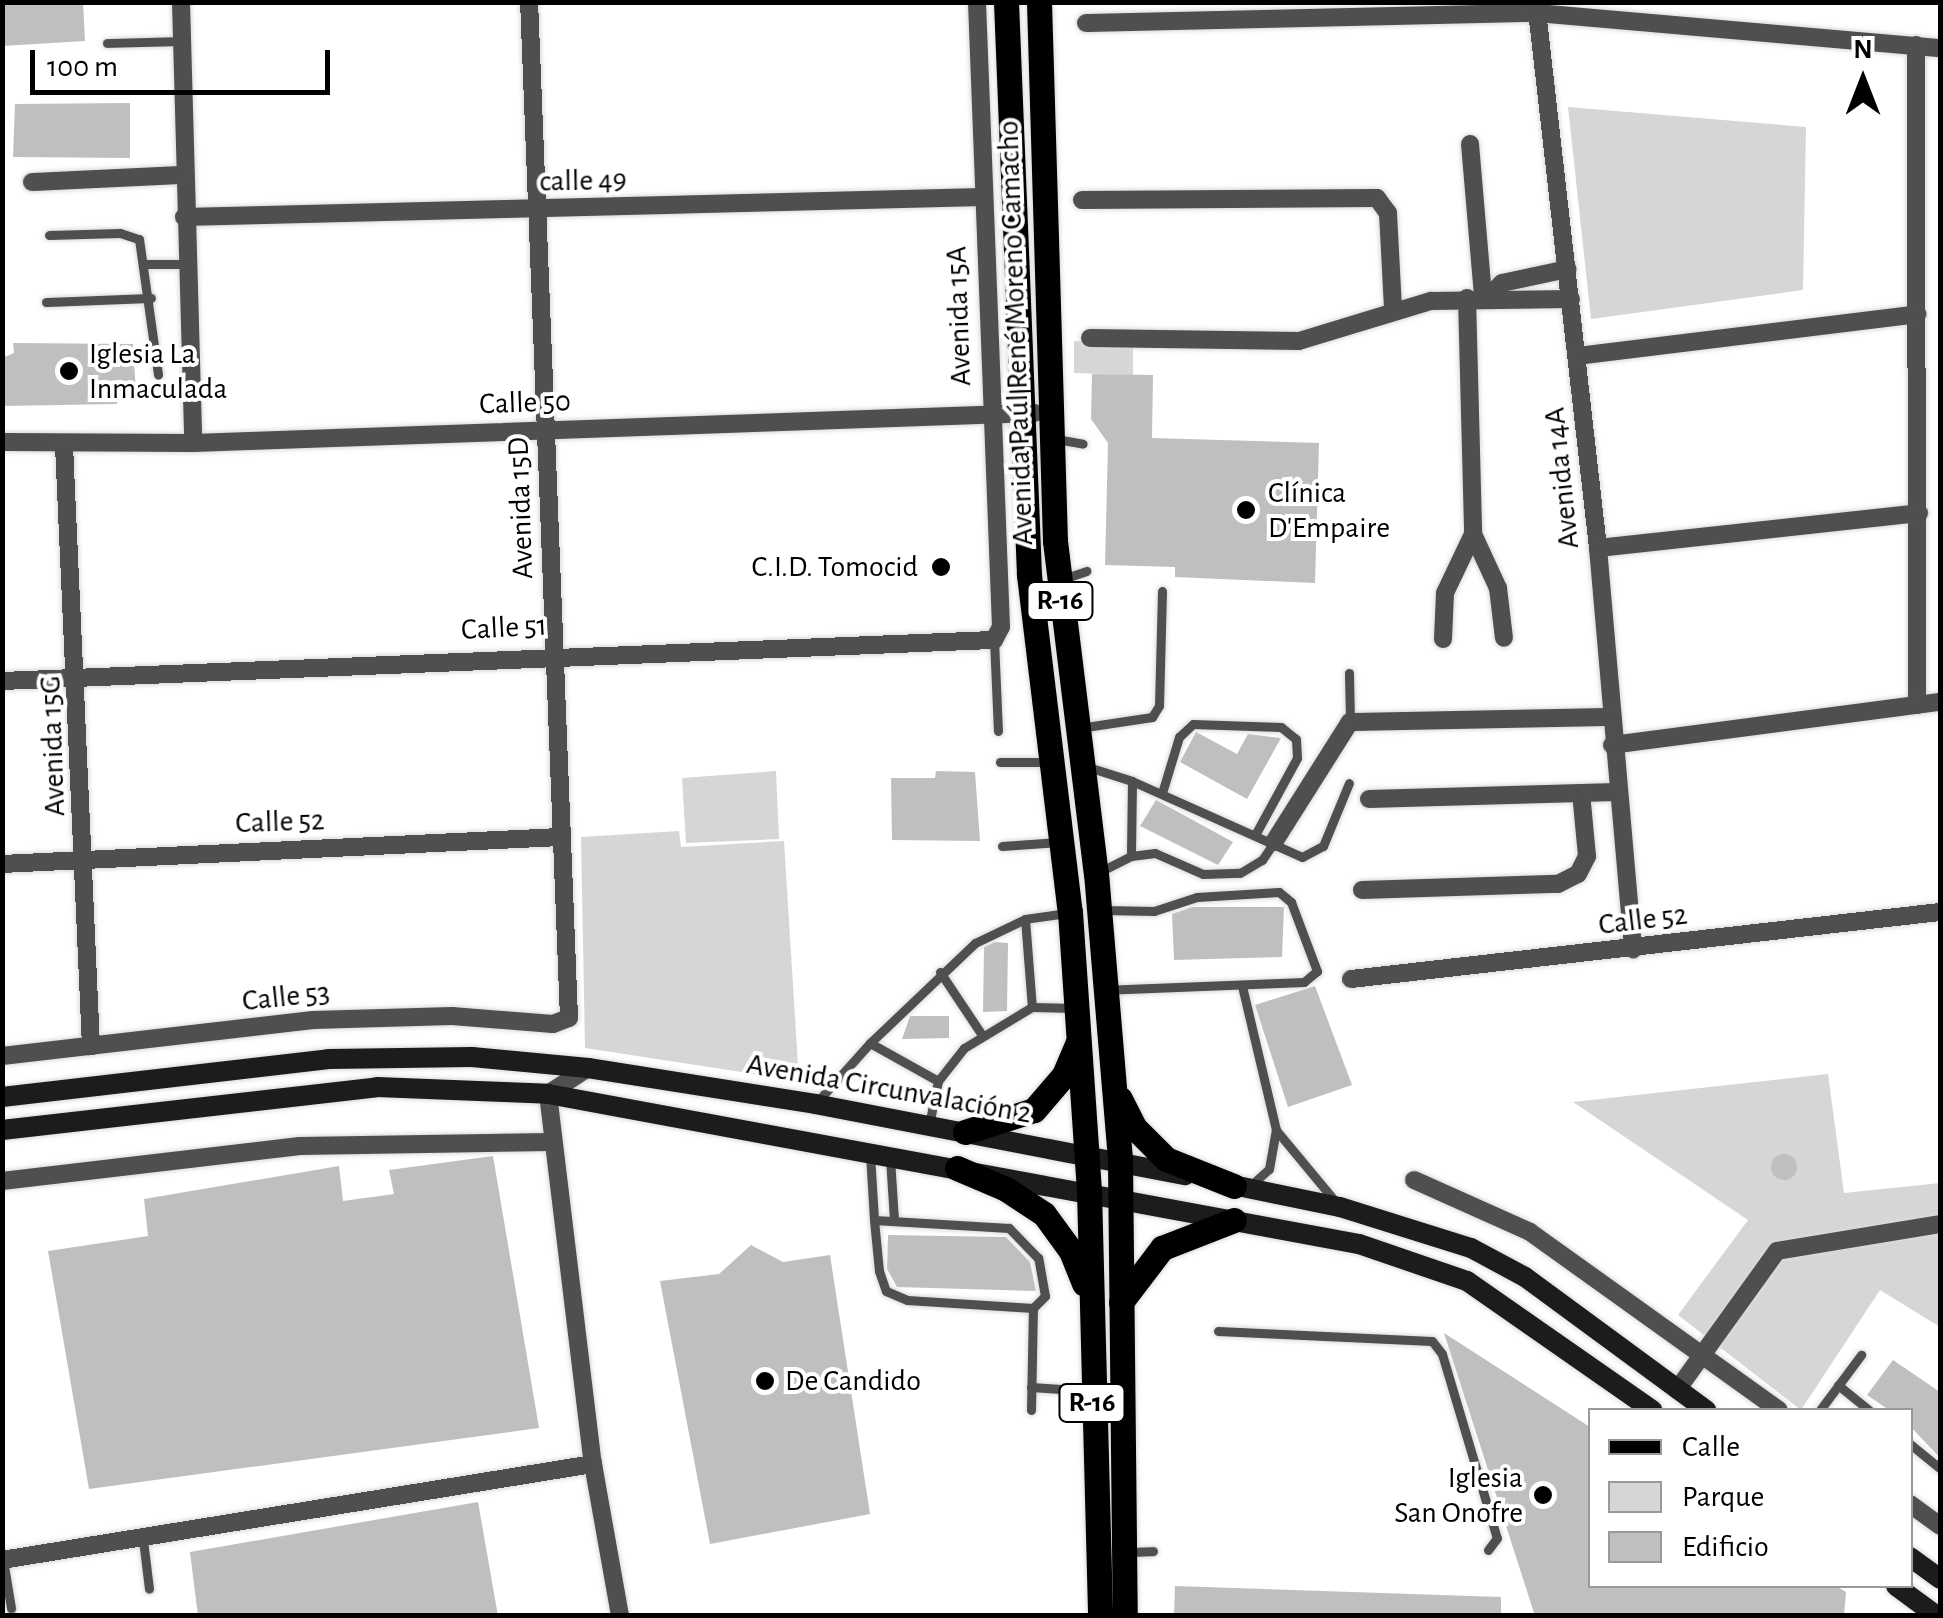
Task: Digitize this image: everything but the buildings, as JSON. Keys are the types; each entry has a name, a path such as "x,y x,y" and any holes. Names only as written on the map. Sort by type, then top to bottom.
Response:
{"main road":[{"name":"Avenida Paúl René Moreno Camacho","path":"1006,2 1028,575 1070,912 1089,1190"},
{"name":"Avenida Paúl René Moreno Camacho","path":"1039,2 1049,425 1058,581 1100,910 1121,1197"},
{"path":"964,1132 1034,1110 1064,1075 1079,1039"},
{"name":"Avenida Circunvalación 2","path":"2,1097 366,1056 472,1056 588,1068 815,1104 1340,1207 1498,1261 1703,1408"},
{"path":"2,1130 377,1087 548,1094 1089,1190 1359,1244 1467,1281 1649,1408"},
{"path":"1115,1089 1148,1144 1190,1172 1241,1187"},
{"path":"957,1168 1006,1188 1044,1214 1071,1251 1089,1296"},
{"name":"R-16","path":"1089,1190 1100,1616"},
{"name":"R-16","path":"1121,1197 1125,1616"},
{"path":"1121,1302 1162,1248 1234,1220"},
{"path":"1913,1559 1940,1578"},
{"path":"1899,1588 1938,1616"}],"street":[{"path":"179,2 193,443"},
{"name":"Avenida 15D","path":"529,2 560,837 571,1012"},
{"name":"Avenida 15A","path":"976,2 998,634"},
{"path":"1086,23 1537,8 1940,48"},
{"name":"Avenida 14A","path":"1537,8 1598,548 1616,792 1633,949"},
{"path":"1916,45 1920,513 1917,705"},
{"path":"1444,640 1445,593 1473,534 1479,297 1470,144"},
{"path":"32,182 182,175"},
{"name":"calle 49","path":"184,217 983,198"},
{"path":"1082,200 1377,198 1388,213 1393,308"},
{"path":"1479,297 1502,284 1568,269"},
{"path":"1090,338 1299,341 1393,308 1479,297 1514,303 1571,299"},
{"path":"1577,356 1917,314"},
{"name":"Calle 50","path":"2,442 193,443 1023,414 1049,425"},
{"name":"Avenida 15G","path":"64,445 79,678 91,1046"},
{"path":"1598,548 1920,513"},
{"path":"1473,534 1498,588 1504,638"},
{"name":"Calle 51","path":"2,680 998,634"},
{"path":"1612,745 1940,702"},
{"path":"1274,842 1350,722 1610,717"},
{"path":"1369,799 1616,792"},
{"path":"1362,890 1558,884 1578,874 1587,856 1581,793"},
{"name":"Calle 52","path":"2,864 560,837"},
{"name":"Calle 52","path":"1351,979 1940,912"},
{"name":"Calle 53","path":"2,1056 378,1016 553,1024 571,1012"},
{"path":"588,1068 548,1094 593,1464 620,1616"},
{"path":"2,1181 300,1146 551,1142"},
{"path":"1414,1180 1530,1232 1776,1408"},
{"path":"1677,1390 1777,1251 1940,1224"},
{"path":"3,1560 593,1464"},
{"path":"1913,1506 1940,1526"}],"lane":[{"path":"107,44 178,42"},
{"path":"49,235 132,234 146,264 158,375"},
{"path":"146,264 186,264"},
{"path":"46,302 151,298"},
{"path":"1049,425 1083,444"},
{"path":"1058,581 1086,571"},
{"path":"1076,728 1152,717 1159,706 1162,590"},
{"path":"998,634 998,731"},
{"path":"1349,673 1350,722"},
{"path":"1162,793 1179,737 1193,724 1281,727 1296,739 1297,758 1255,834"},
{"path":"1000,762 1052,762"},
{"path":"1080,764 1162,793 1302,857 1317,854 1349,783"},
{"path":"1131,856 1132,781"},
{"path":"1002,846 1062,842"},
{"path":"1096,873 1131,856 1156,853 1203,874 1240,873 1262,860 1274,842"},
{"path":"1100,910 1154,911 1197,897 1280,892 1291,902 1317,971 1304,982 1108,990"},
{"path":"815,1104 870,1042 975,943 1025,919 1070,912"},
{"path":"1025,919 1032,1007"},
{"path":"940,972 982,1035"},
{"path":"1241,1187 1269,1169 1276,1130 1242,986"},
{"path":"929,1125 938,1080 982,1035 1032,1007 1078,1009"},
{"path":"870,1042 938,1080"},
{"path":"1276,1130 1340,1207"},
{"path":"880,1154 874,1220 882,1282 895,1298 1033,1308"},
{"path":"880,1154 894,1220"},
{"path":"874,1220 999,1226 1018,1234 1044,1269 1045,1296 1033,1308 1031,1410"},
{"path":"1218,1331 1432,1341 1442,1354 1498,1538 1488,1550"},
{"path":"1821,1408 1861,1355"},
{"path":"1838,1385 1867,1408"},
{"path":"1031,1387 1092,1391"},
{"path":"1913,1446 1940,1468"},
{"path":"143,1540 149,1589"},
{"path":"1125,1552 1152,1551"},
{"path":"3,1560 11,1608"}],"green space":[{"path":"1568,107 1806,127 1803,290 1591,319"},
{"path":"1074,341 1133,342 1133,375 1074,373"},
{"path":"776,771 779,839 686,843 682,778"},
{"path":"679,831 681,847 784,841 799,1081 585,1048 581,837"},
{"path":"1828,1074 1844,1193 1940,1183 1940,1327 1880,1290 1802,1408 1798,1408 1678,1315 1748,1220 1573,1102"}],"place":[{"name":"Iglesia La Inmaculada","path":"69,371"},
{"name":"Clínica D'Empaire","path":"1246,510"},
{"name":"C.I.D. Tomocid","path":"941,567"},
{"name":"De Candido","path":"765,1381"},
{"name":"Iglesia San Onofre","path":"1543,1495"}]}
